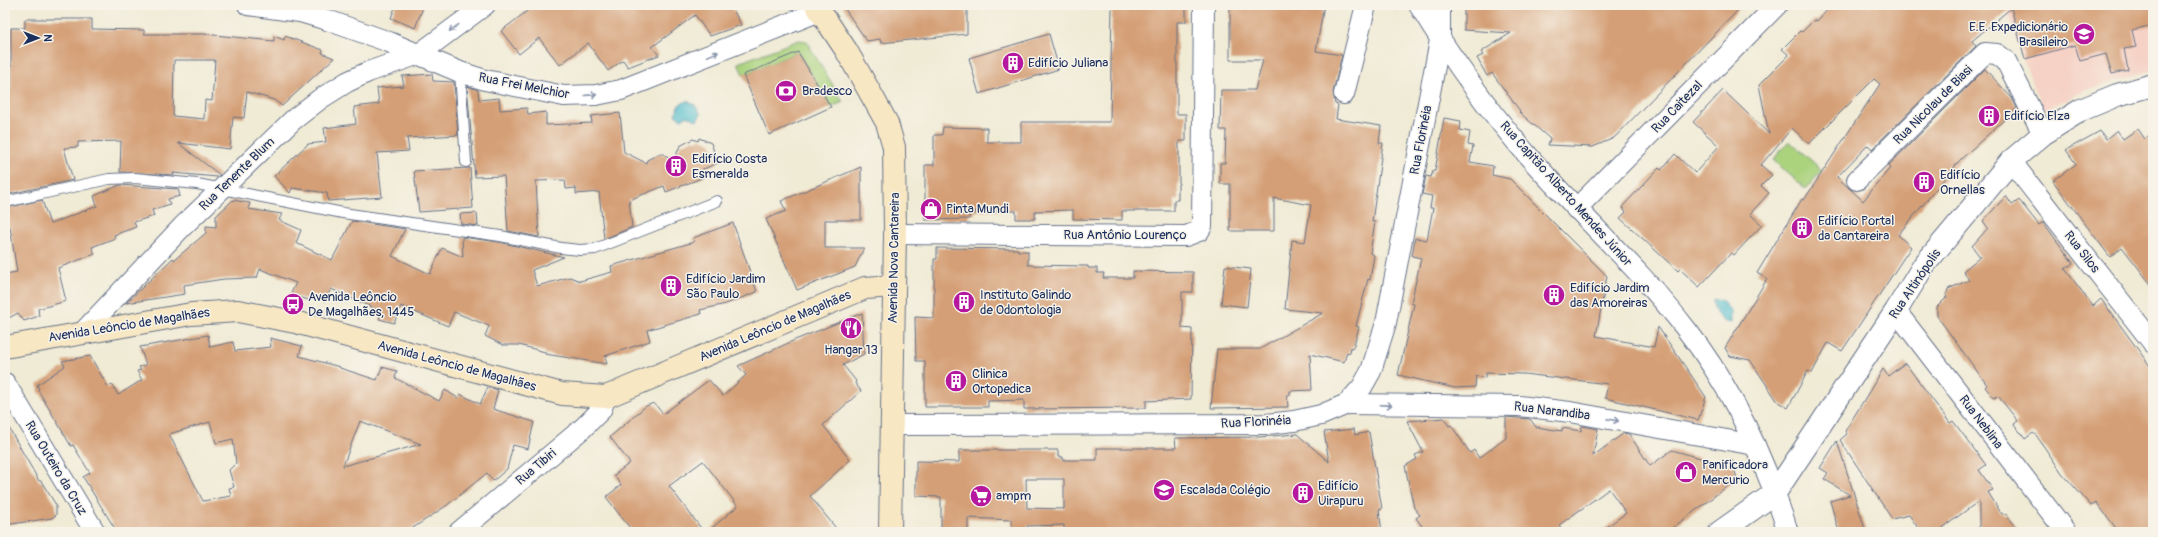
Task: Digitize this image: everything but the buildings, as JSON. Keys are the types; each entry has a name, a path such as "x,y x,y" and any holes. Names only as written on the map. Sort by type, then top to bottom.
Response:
{"main road":[{"name":"Avenida Nova Cantareira","path":"818,8 846,50 891,133 894,147 896,172 890,532"},
{"name":"Avenida Leôncio de Magalhães","path":"5,347 191,314 238,311 295,322 562,394 606,397 865,288 894,286"}],"street":[{"name":"Rua Frei Melchior","path":"248,5 300,12 419,54 460,72 485,80 564,96 596,95 621,90 818,8"},
{"name":"Rua Tenente Blum","path":"82,333 222,188 293,120 320,99 368,72 419,54 485,5"},
{"name":"Rua Antônio Lourenço","path":"895,234 1186,236 1199,231 1202,226 1204,5"},
{"path":"1344,94 1366,5"},
{"name":"Rua Capitão Alberto Mendes Júnior","path":"1419,5 1440,40 1512,137 1576,209 1659,296 1687,329 1732,399 1755,445 1775,493 1788,532"},
{"name":"Rua Florinéia","path":"891,425 1267,424 1314,416 1347,404 1362,387 1371,371 1386,323 1440,40 1440,5"},
{"name":"Rua Caitezal","path":"1576,209 1777,5"},
{"name":"Rua Nicolau de Biasi","path":"1857,180 1985,53 1997,54 2006,61 2043,134"},
{"path":"1431,87 1453,73 1466,76"},
{"name":"Rua Altinópolis","path":"1720,532 1775,493 1896,311 1924,265 2011,161 2043,134 2081,110 2117,95 2153,85"},
{"name":"Rua Silos","path":"2011,161 2153,342"},
{"name":"Rua Neblina","path":"1896,311 2066,532"},
{"name":"Rua Outeiro da Cruz","path":"5,383 95,532"},
{"name":"Rua Tibiri","path":"459,532 583,428 601,410 606,397"},
{"name":"Rua Narandiba","path":"1347,404 1519,406 1570,412 1755,445"}],"lane":[{"path":"460,72 466,162"},
{"path":"5,202 122,177 198,184 335,212 500,236 580,250 595,249 717,201"}],"shaded area":[{"name":"E.E. Expedicionário Brasileiro","path":"2006,5 2153,5 2153,70 2087,90 2044,110 2024,62"}],"green space":[{"path":"799,40 806,41 843,102 831,107 798,52 743,75 738,63"},
{"path":"1789,141 1822,170 1806,189 1773,160"}],"water":[{"path":"687,101 695,105 701,114 697,120 686,116 682,119 675,115 679,105"},
{"path":"1713,299 1724,302 1726,307 1731,310 1731,323 1723,320 1717,315 1713,304"}],"place":[{"name":"E.E. Expedicionário Brasileiro","path":"2084,34"},
{"name":"Edifício Juliana","path":"1013,63"},
{"name":"Bradesco","path":"786,91"},
{"name":"Edifício Elza","path":"1989,116"},
{"name":"Edifício Costa Esmeralda","path":"676,166"},
{"name":"Edifício Ornellas","path":"1924,182"},
{"name":"Pinta Mundi","path":"931,209"},
{"name":"Edifício Portal da Cantareira","path":"1802,228"},
{"name":"Edifício Jardim São Paulo","path":"671,286"},
{"name":"Edifício Jardim das Amoreiras","path":"1554,295"},
{"name":"Instituto Galindo de Odontologia","path":"964,302"},
{"name":"Avenida Leôncio De Magalhães, 1445","path":"293,304"},
{"name":"Hangar 13","path":"851,328"},
{"name":"Clinica Ortopedica","path":"956,381"},
{"name":"Panificadora Mercurio","path":"1686,472"},
{"name":"Escalada Colégio","path":"1164,490"},
{"name":"Edifício Uirapuru","path":"1303,493"},
{"name":"ampm","path":"981,496"}]}
